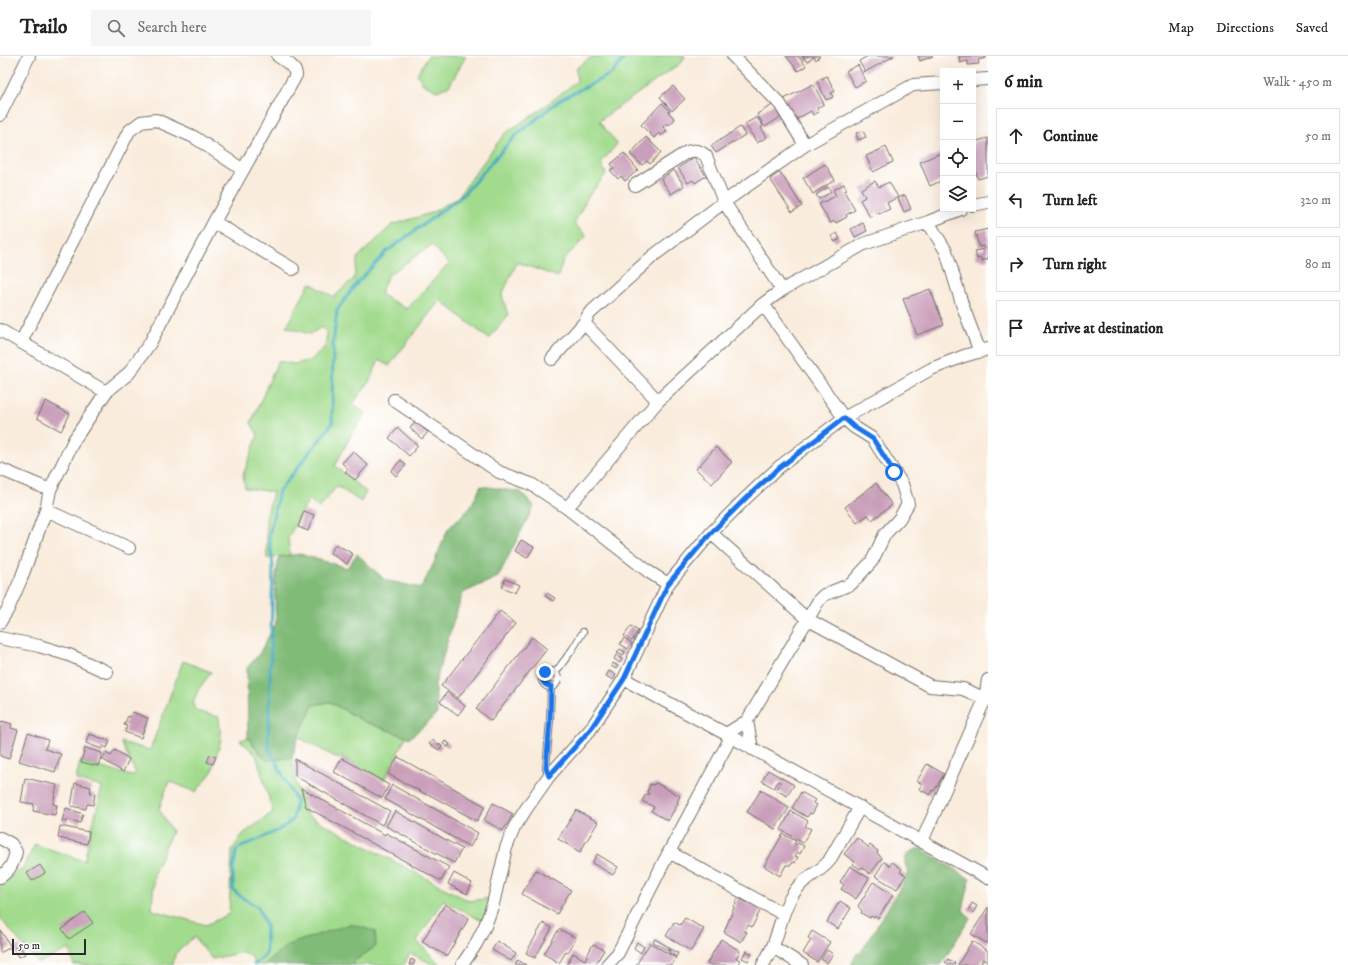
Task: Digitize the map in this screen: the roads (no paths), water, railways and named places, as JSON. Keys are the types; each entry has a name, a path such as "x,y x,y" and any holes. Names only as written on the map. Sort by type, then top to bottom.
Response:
{"street":[{"path":"0,115 5,92 29,56"},
{"path":"0,622 8,609 18,585 46,510 50,490 74,440 106,392 129,373 150,343 214,222 296,75 292,66 278,56"},
{"path":"733,56 780,104 805,145"},
{"path":"976,80 988,79"},
{"path":"552,359 584,323 589,314 653,256 724,202 805,145 913,85 940,83"},
{"path":"21,342 129,131 141,122 156,120 194,137 244,170"},
{"path":"635,185 644,181 671,161 687,152 694,150 706,156 724,202 782,290"},
{"path":"976,204 988,202"},
{"path":"567,508 658,401 763,304 782,290 864,244 953,212"},
{"path":"214,222 293,269"},
{"path":"462,965 476,944 485,926 493,904 506,848 514,828 549,776 590,730 624,679 668,584 711,533 779,468 844,418 931,369 964,356 984,351 962,304 946,251 928,222"},
{"path":"607,965 618,953 729,735 747,721 819,600 824,595 851,584 872,561 885,534 899,519 908,504 902,484 873,439 854,427 844,418 763,304"},
{"path":"584,323 658,401"},
{"path":"0,330 106,392"},
{"path":"394,400 499,472 531,484 567,508 649,572 668,584"},
{"path":"0,469 50,490"},
{"path":"46,510 129,548"},
{"path":"711,533 807,619 930,686 963,689 986,699"},
{"path":"0,638 39,646 69,655 107,672"},
{"path":"624,679 729,735 988,878"},
{"path":"922,841 986,699 988,680"},
{"path":"747,721 752,749"},
{"path":"762,965 773,947 783,914 792,896 801,884 825,866 829,861 860,807"},
{"path":"0,838 12,844 16,852 13,864 9,870 0,877"},
{"path":"669,852 783,914"},
{"path":"773,947 802,965"}],"lane":[{"path":"555,673 583,632"},
{"path":"551,686 545,685 542,678 545,672 548,671 555,673"},
{"path":"549,776 546,768 551,686 554,685 557,679 555,673"}],"waterway":[{"path":"254,965 266,954 266,926 258,907 244,899 233,890 233,869 237,849 279,830 293,820 296,801 268,746 273,566 269,536 279,491 332,424 333,345 337,310 357,283 386,252 462,196 514,137 561,99 611,74 626,56"}]}
